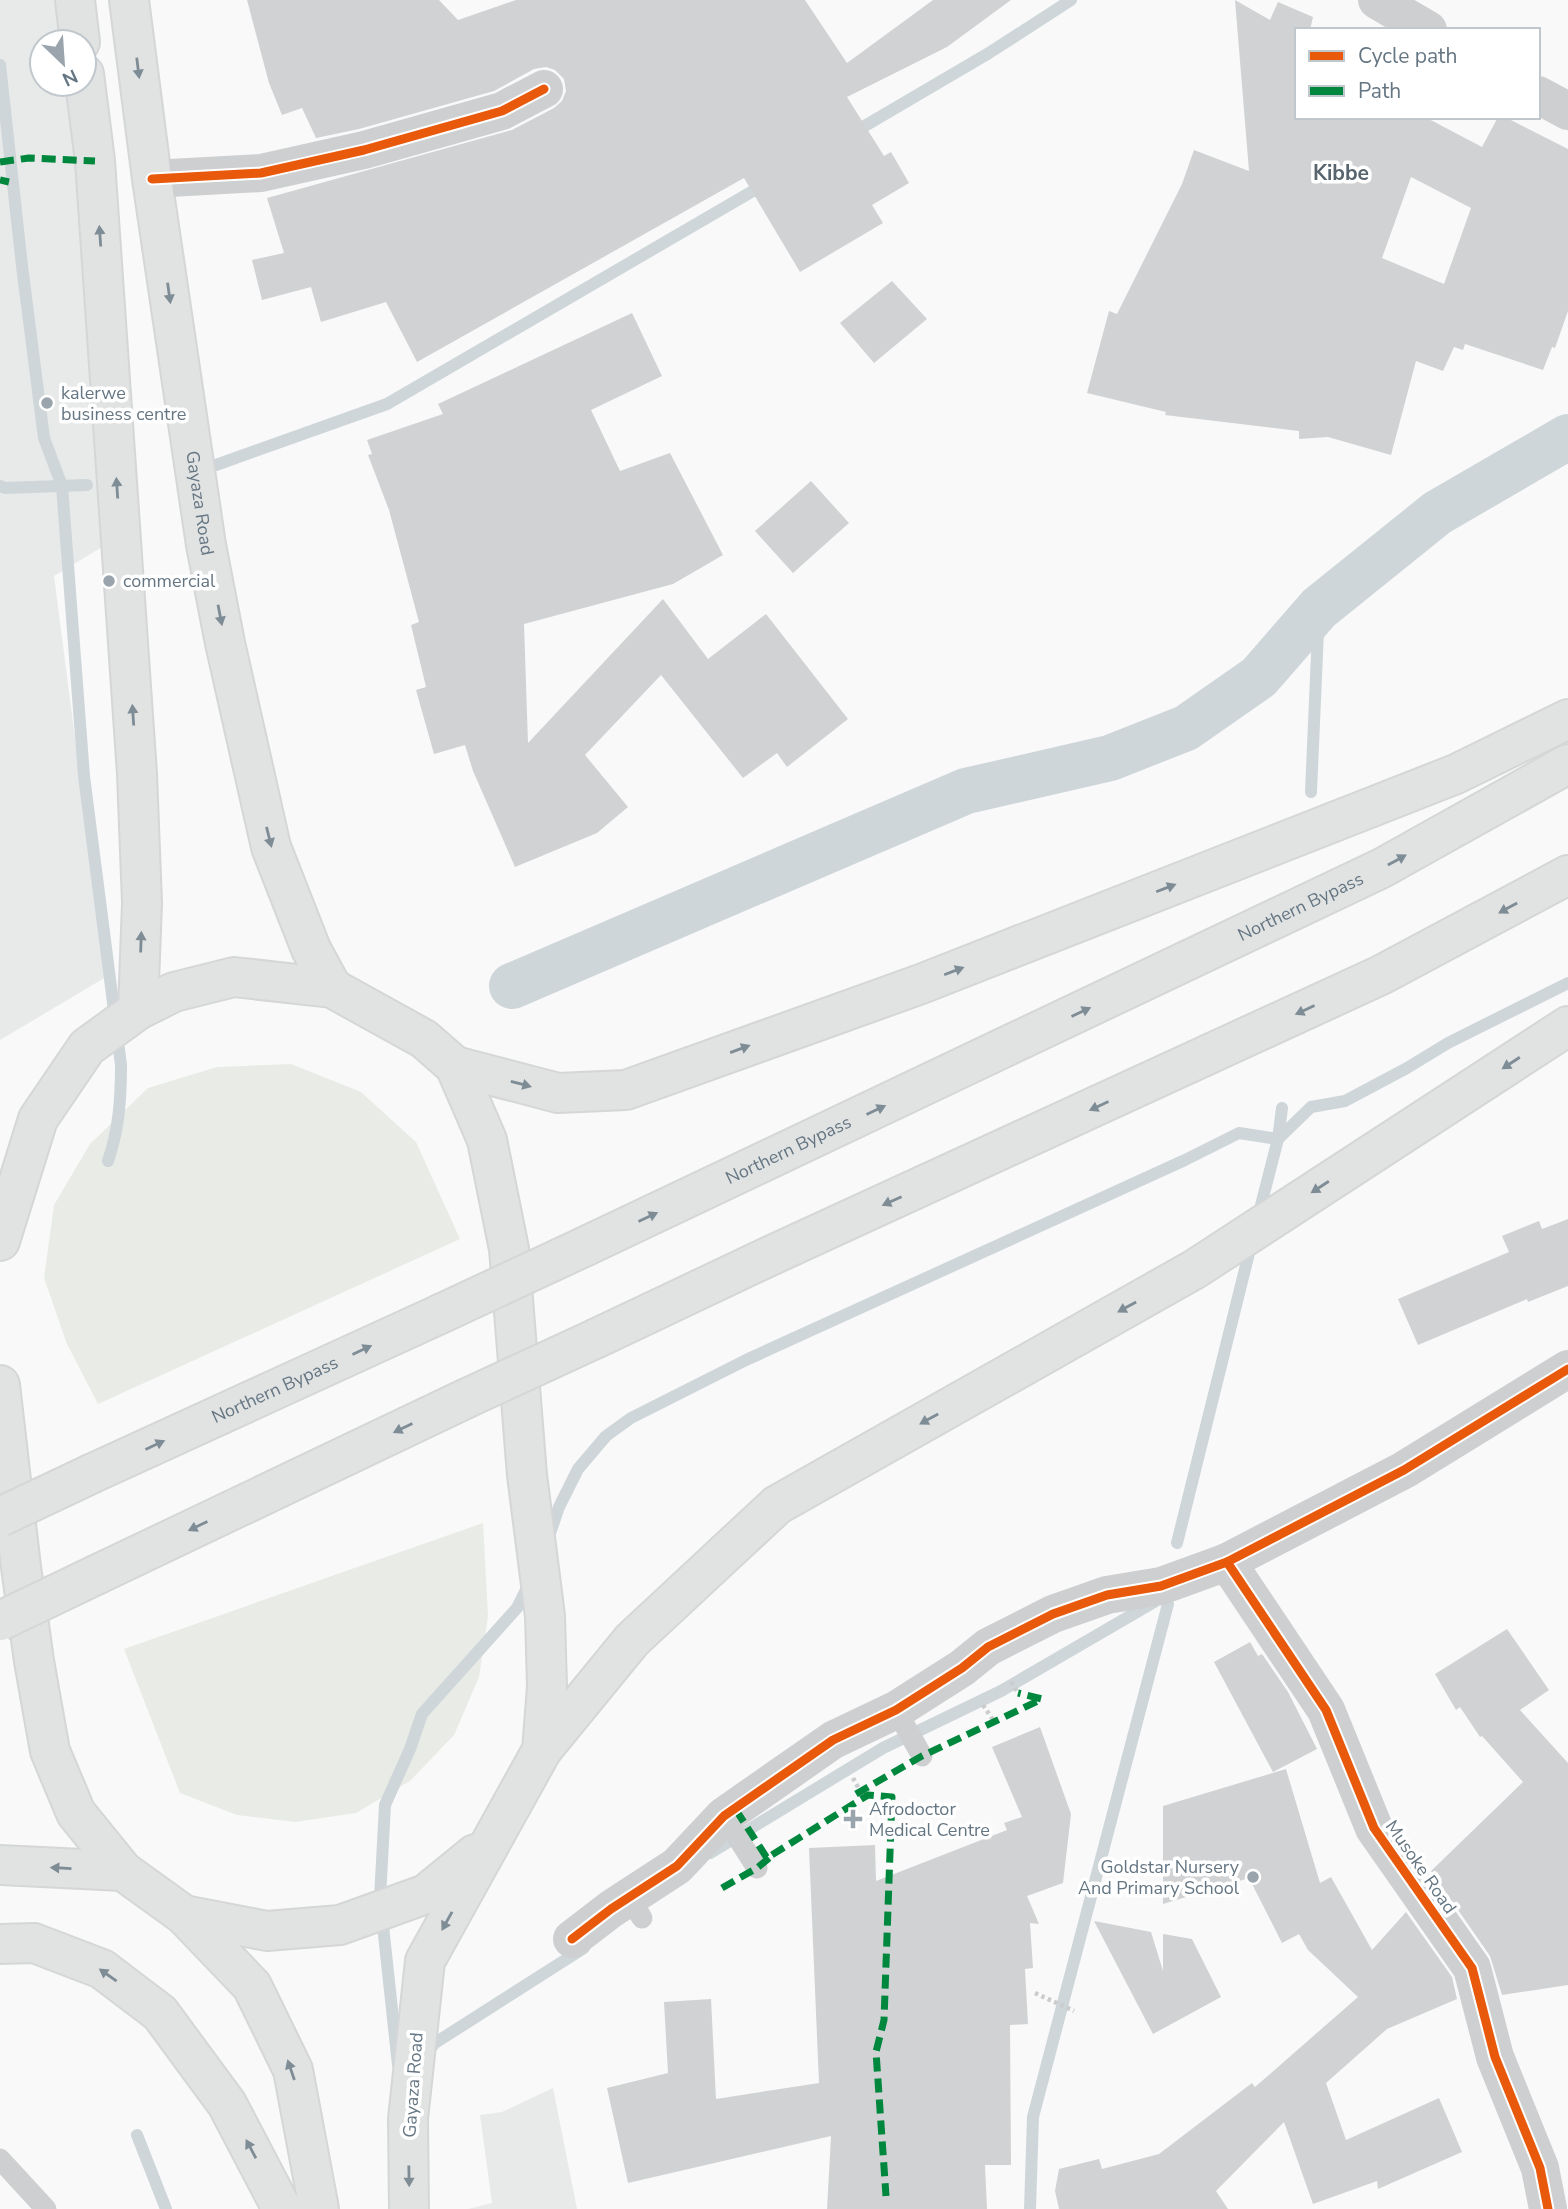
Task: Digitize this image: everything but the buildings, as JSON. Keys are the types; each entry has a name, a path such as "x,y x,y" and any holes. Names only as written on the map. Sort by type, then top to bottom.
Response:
{"main road":[{"path":"75,0 78,28"},
{"name":"Gayaza Road","path":"129,0 152,179 206,545 248,753 271,847 311,949 332,988"},
{"path":"87,98 95,161 137,774 142,903 138,1010"},
{"path":"455,1066 558,1093 626,1090 921,984 1456,774 1568,719"},
{"name":"Northern Bypass","path":"0,1517 586,1246 1382,868 1568,764"},
{"path":"0,1621 770,1256 1381,975 1568,875"},
{"path":"0,1241 38,1119 87,1047 138,1010 174,992 234,977 332,988 424,1039 455,1066 487,1140 509,1249 527,1475 545,1616 547,1687 542,1750"},
{"path":"184,1915 267,1931 340,1925 426,1894 492,1840 542,1750 632,1640 777,1505 1195,1269 1568,1026"},
{"path":"0,1385 34,1661 50,1751 76,1813 123,1871 184,1915 252,1986 293,2070 319,2209"},
{"name":"Gayaza Road","path":"410,2209 408,2119 425,1961 492,1840"},
{"path":"0,1865 123,1871"},
{"path":"0,1944 34,1943 102,1969 160,2013 227,2104 282,2209"}],"street":[{"path":"1377,0 1425,28"},
{"path":"152,179 261,173 364,150 502,111 544,89"},
{"path":"572,1939 636,1908 724,1816 833,1741 896,1710 988,1647 1053,1614 1107,1595 1161,1586 1227,1562 1404,1470 1568,1370"},
{"name":"Musoke Road","path":"1227,1562 1326,1710 1374,1828 1472,1968 1495,2057 1540,2168 1548,2209"}],"lane":[{"path":"896,1710 922,1756"},
{"path":"724,1816 757,1868"},
{"path":"0,2159 46,2209"}],"path":[{"path":"1035,1993 1074,2011"}],"shaded area":[{"path":"0,0 57,0 60,28 28,28 28,98 68,98 85,260 102,547 54,576 106,977 0,1040"},
{"path":"291,1064 361,1092 416,1142 460,1239 98,1404 67,1344 44,1278 54,1205 90,1144 148,1088 217,1067"},
{"path":"483,1523 488,1616 479,1677 454,1735 410,1781 356,1813 295,1822 237,1815 180,1793 124,1649"},
{"path":"553,2088 577,2209 468,2209 492,2203 480,2115 502,2112"}],"waterway":[{"path":"851,134 989,53 1071,0"},
{"path":"0,65 44,438 62,486 84,776 121,1065 119,1114 108,1161"},
{"path":"216,465 387,404 765,184"},
{"path":"512,986 966,791 1110,758 1186,728 1259,677 1319,608 1437,513 1568,437"},
{"path":"0,486 87,485"},
{"path":"1311,792 1319,608"},
{"path":"548,1539 559,1507 578,1469 606,1436 631,1418 746,1360 1239,1133 1278,1139 1311,1107 1345,1101 1448,1043 1568,983"},
{"path":"1258,1217 1278,1139 1282,1108"},
{"path":"1177,1543 1252,1241"},
{"path":"398,2065 380,1898 385,1805 422,1714 517,1608 530,1582"},
{"path":"710,1853 883,1748 1001,1691 1154,1602"},
{"path":"1030,2209 1033,2117 1168,1604"},
{"path":"425,2054 435,2043 584,1948"},
{"path":"137,2135 166,2209"}],"marked path":[{"path":"0,162 29,158 95,161"},
{"path":"0,180 9,182"},
{"path":"856,1794 922,1756 1042,1699 1018,1693"},
{"path":"736,1810 767,1858 868,1795 892,1797 884,2020 876,2052 886,2196"},
{"path":"722,1888 757,1868 774,1854"}],"cycle path":[{"path":"152,179 261,173 364,150 502,111 544,89"},
{"path":"572,1939 611,1909 677,1866 724,1816 833,1740 896,1710 962,1668 988,1647 1053,1614 1107,1595 1161,1586 1227,1562 1404,1470 1568,1369"},
{"path":"1227,1562 1326,1710 1374,1828 1472,1968 1495,2057 1540,2168 1548,2209"}],"place":[{"name":"kalerwe business centre","path":"47,403"},
{"name":"commercial","path":"109,581"},
{"name":"Afrodoctor Medical Centre","path":"853,1819"},
{"name":"Goldstar Nursery And Primary School","path":"1253,1877"}],"district":[{"name":"Kibbe","path":"1341,173"}]}
